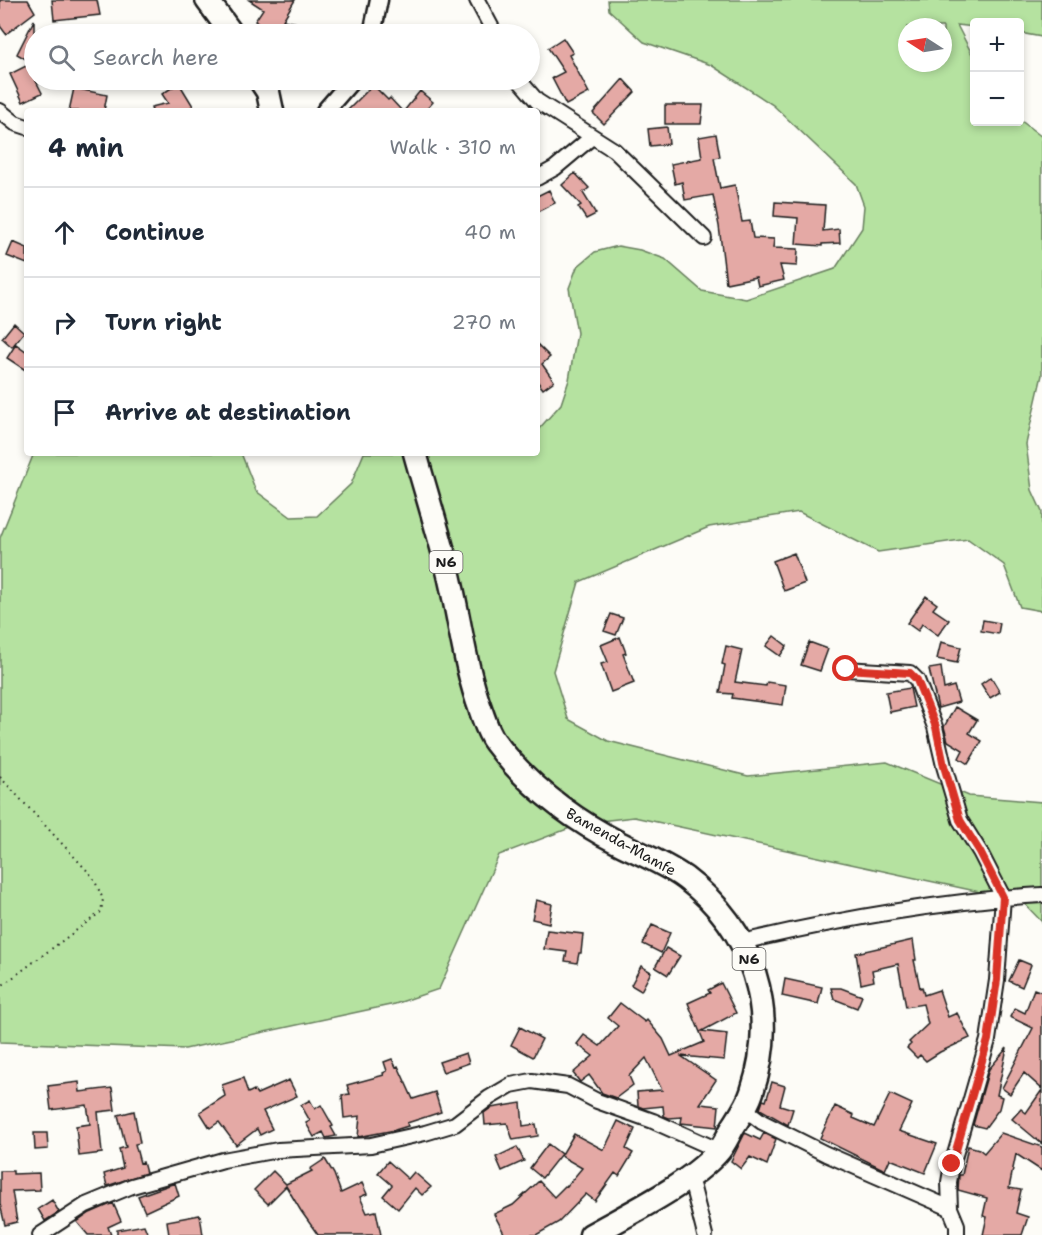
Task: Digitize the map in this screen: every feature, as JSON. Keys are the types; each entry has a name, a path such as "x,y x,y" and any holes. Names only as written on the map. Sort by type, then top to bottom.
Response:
{"highway":[{"path":"207,0 225,24"},
{"path":"267,90 271,108"},
{"name":"Bamenda-Mamfe","path":"416,456 446,560 468,673 487,728 494,740 520,772 551,802 583,823 658,861 709,899 742,942 756,976 764,1027 761,1056 752,1094 720,1151 688,1178 591,1235"}],"street":[{"path":"374,24 379,0"},
{"path":"477,0 490,24"},
{"path":"328,108 343,90"},
{"path":"528,90 537,101 614,150 704,238"},
{"path":"0,111 15,123 24,126"},
{"path":"540,176 555,168 592,137"},
{"path":"846,669 910,673 917,680 936,727 944,766 960,820 980,852 1003,897 997,980 989,1031 952,1164 950,1208 957,1225 957,1235"},
{"path":"742,942 879,915 1003,897 1042,895"},
{"path":"40,1235 86,1205 132,1186 223,1160 278,1150 371,1145 425,1133 455,1124 511,1084 532,1081 568,1086 597,1101 661,1124 720,1151"},
{"path":"745,1109 762,1122 792,1138 950,1208"},
{"path":"688,1178 693,1188 705,1235"}],"path":[{"path":"0,777 93,877 103,899 101,912 0,987"}],"green space":[{"path":"608,0 1042,0 1042,37 1024,34 1024,18 970,18 970,27 957,25 970,50 970,126 1024,126 1024,123 1042,137 1042,375 1026,444 1032,490 1042,512 1042,611 1020,607 1004,565 968,539 878,552 799,512 709,527 579,582 553,671 568,719 608,741 748,776 887,762 969,796 1042,802 1042,922 1017,896 1003,897 634,817 583,823 499,855 439,989 395,1004 185,1049 0,1042 0,538 33,456 242,456 256,491 291,517 317,516 351,484 363,456 540,456 540,428 561,404 569,380 577,333 569,288 577,267 595,252 618,246 640,250 665,259 702,291 746,299 835,269 862,228 864,206 856,184 773,105 711,65 644,42 609,10"}],"building":[{"path":"0,0 28,0 35,12 6,34 0,26"},
{"path":"52,0 97,0 100,15 54,20"},
{"path":"249,0 295,0 283,20 298,24 259,24 255,21 263,9"},
{"path":"563,38 573,53 569,55 589,93 566,105 552,78 564,72 548,48"},
{"path":"24,40 24,58 17,54"},
{"path":"24,67 24,90 40,90 42,93 23,102 10,74"},
{"path":"623,79 635,92 604,124 593,113"},
{"path":"74,90 107,95 105,108 70,108"},
{"path":"168,90 183,90 193,106 190,108 151,108 168,103 162,94"},
{"path":"368,90 378,90 399,108 350,108"},
{"path":"420,91 433,102 428,108 406,108"},
{"path":"665,105 703,105 701,124 665,124"},
{"path":"667,127 669,144 650,146 648,129"},
{"path":"716,134 720,157 714,158 720,188 735,185 742,222 750,221 753,238 774,239 773,248 798,249 797,266 780,265 784,280 758,286 756,277 726,283 713,195 685,200 682,182 675,184 671,164 702,158 699,137"},
{"path":"575,173 589,188 583,193 596,214 586,219 578,207 581,205 562,185"},
{"path":"549,190 555,203 540,210 540,194"},
{"path":"775,202 825,205 823,231 839,229 840,243 822,244 822,246 796,244 798,218 774,216"},
{"path":"13,242 24,247 24,263 7,256"},
{"path":"14,323 24,332 12,347 2,338"},
{"path":"16,344 24,350 24,369 7,358"},
{"path":"540,347 550,357 542,364 554,381 543,389 540,385"},
{"path":"794,553 805,583 784,591 773,561"},
{"path":"926,596 937,604 933,609 949,620 938,635 922,624 918,631 907,623"},
{"path":"611,614 623,618 616,635 604,631"},
{"path":"983,620 1000,623 998,634 981,631"},
{"path":"774,636 787,646 780,656 766,646"},
{"path":"620,637 626,653 623,654 634,683 611,692 601,664 608,662 601,645"},
{"path":"809,642 828,649 820,671 801,665"},
{"path":"941,642 961,647 957,663 937,659"},
{"path":"726,646 742,650 735,682 766,686 767,682 786,685 783,705 732,698 733,694 720,693"},
{"path":"941,667 944,689 954,686 959,702 938,708 929,669"},
{"path":"991,677 1000,692 990,698 981,684"},
{"path":"910,688 914,707 890,712 886,692"},
{"path":"955,707 977,720 969,733 982,741 968,764 959,758 963,750 948,741 944,727"},
{"path":"536,900 552,904 549,923 532,919"},
{"path":"652,925 670,933 661,953 643,944"},
{"path":"547,930 583,934 581,953 579,953 577,963 565,961 567,952 544,949"},
{"path":"913,940 916,960 914,960 920,988 922,987 924,995 939,990 948,1017 957,1013 970,1038 926,1061 920,1055 917,1058 907,1048 911,1044 909,1042 928,1024 923,1004 906,1007 898,964 872,970 874,981 861,984 856,953"},
{"path":"666,948 680,956 668,975 655,967"},
{"path":"1019,960 1031,965 1022,987 1009,981"},
{"path":"641,966 651,972 641,991 631,985"},
{"path":"785,979 822,987 818,1004 782,996"},
{"path":"721,983 736,1013 702,1031 727,1034 724,1060 681,1056 716,1080 700,1104 719,1106 717,1127 681,1123 682,1117 664,1116 663,1106 643,1108 638,1106 637,1092 662,1090 646,1058 629,1076 633,1085 616,1098 602,1093 589,1075 580,1082 573,1073 593,1056 577,1044 584,1035 600,1046 618,1026 608,1018 620,1003 645,1022 647,1020 663,1039 671,1056 704,1042 688,1003 710,993 708,990"},
{"path":"831,988 841,988 862,996 857,1008 834,999"},
{"path":"1034,989 1042,992 1042,1089 1024,1073 1010,1094 1002,1088 1033,1028 1010,1017 1015,1008 1025,1013"},
{"path":"520,1027 542,1039 533,1057 511,1045"},
{"path":"1007,1048 997,1095 1002,1097 999,1109 985,1128 973,1125 989,1069"},
{"path":"466,1053 469,1063 443,1072 439,1062"},
{"path":"392,1059 396,1067 398,1066 413,1099 435,1092 441,1112 407,1123 408,1126 395,1130 358,1137 360,1116 344,1118 342,1095 350,1094 347,1085 384,1075 383,1073 387,1071 384,1062"},
{"path":"243,1078 248,1093 254,1090 257,1094 289,1080 297,1096 263,1111 272,1129 260,1135 257,1129 236,1145 219,1122 210,1128 200,1112 225,1096 222,1085"},
{"path":"79,1082 80,1092 112,1088 115,1110 98,1112 102,1153 79,1156 76,1126 90,1124 87,1105 51,1110 48,1086"},
{"path":"772,1082 785,1086 780,1105 793,1109 788,1125 760,1109 763,1100 766,1101"},
{"path":"1042,1090 1042,1144 1012,1119 1021,1109 1026,1113"},
{"path":"890,1094 912,1104 899,1131 937,1144 925,1173 890,1159 885,1170 820,1138 835,1106 854,1115 853,1118 874,1127"},
{"path":"310,1100 315,1109 321,1105 336,1136 326,1138 323,1132 314,1137 306,1123 310,1121 301,1105"},
{"path":"521,1103 523,1126 536,1124 538,1136 513,1140 507,1123 485,1125 484,1113 491,1108"},
{"path":"134,1111 140,1143 135,1144 140,1163 143,1162 146,1173 107,1186 104,1174 123,1168 119,1149 126,1147 118,1115"},
{"path":"618,1121 635,1129 626,1149 633,1153 619,1176 615,1173 595,1201 586,1194 559,1222 536,1235 505,1235 494,1214 513,1205 539,1181 554,1197 582,1168 561,1156 574,1134 604,1150"},
{"path":"34,1133 47,1133 48,1149 35,1150"},
{"path":"745,1133 760,1140 764,1133 776,1139 767,1165 750,1157 741,1169 731,1161"},
{"path":"1001,1133 1042,1147 1042,1171 1016,1154 1009,1188 1021,1190 1016,1213 1028,1217 1022,1235 983,1235 987,1217 983,1216 987,1198 958,1190 959,1175 962,1175 968,1146 984,1153"},
{"path":"548,1144 561,1154 542,1178 530,1168"},
{"path":"517,1147 524,1161 502,1171 496,1157"},
{"path":"325,1159 341,1193 362,1183 367,1194 360,1197 367,1213 376,1211 381,1235 318,1235 286,1186 268,1204 254,1190 273,1171 286,1184 312,1171 310,1169"},
{"path":"388,1161 408,1179 414,1172 431,1187 422,1195 415,1188 398,1209 383,1196 392,1185 378,1173"},
{"path":"0,1171 13,1171 13,1174 39,1173 40,1190 12,1191 17,1222 5,1225 0,1204"},
{"path":"175,1183 179,1196 145,1212 138,1196"},
{"path":"52,1200 59,1212 45,1221 38,1209"},
{"path":"113,1203 121,1221 108,1227 111,1235 88,1235 77,1222 90,1213"},
{"path":"200,1215 203,1235 169,1235 167,1221"},
{"path":"144,1225 148,1235 117,1235 117,1230"}],"route":[{"path":"846,669 910,673 917,680 936,727 944,766 960,820 980,852 1003,897 997,980 988,1040 952,1164"}]}
